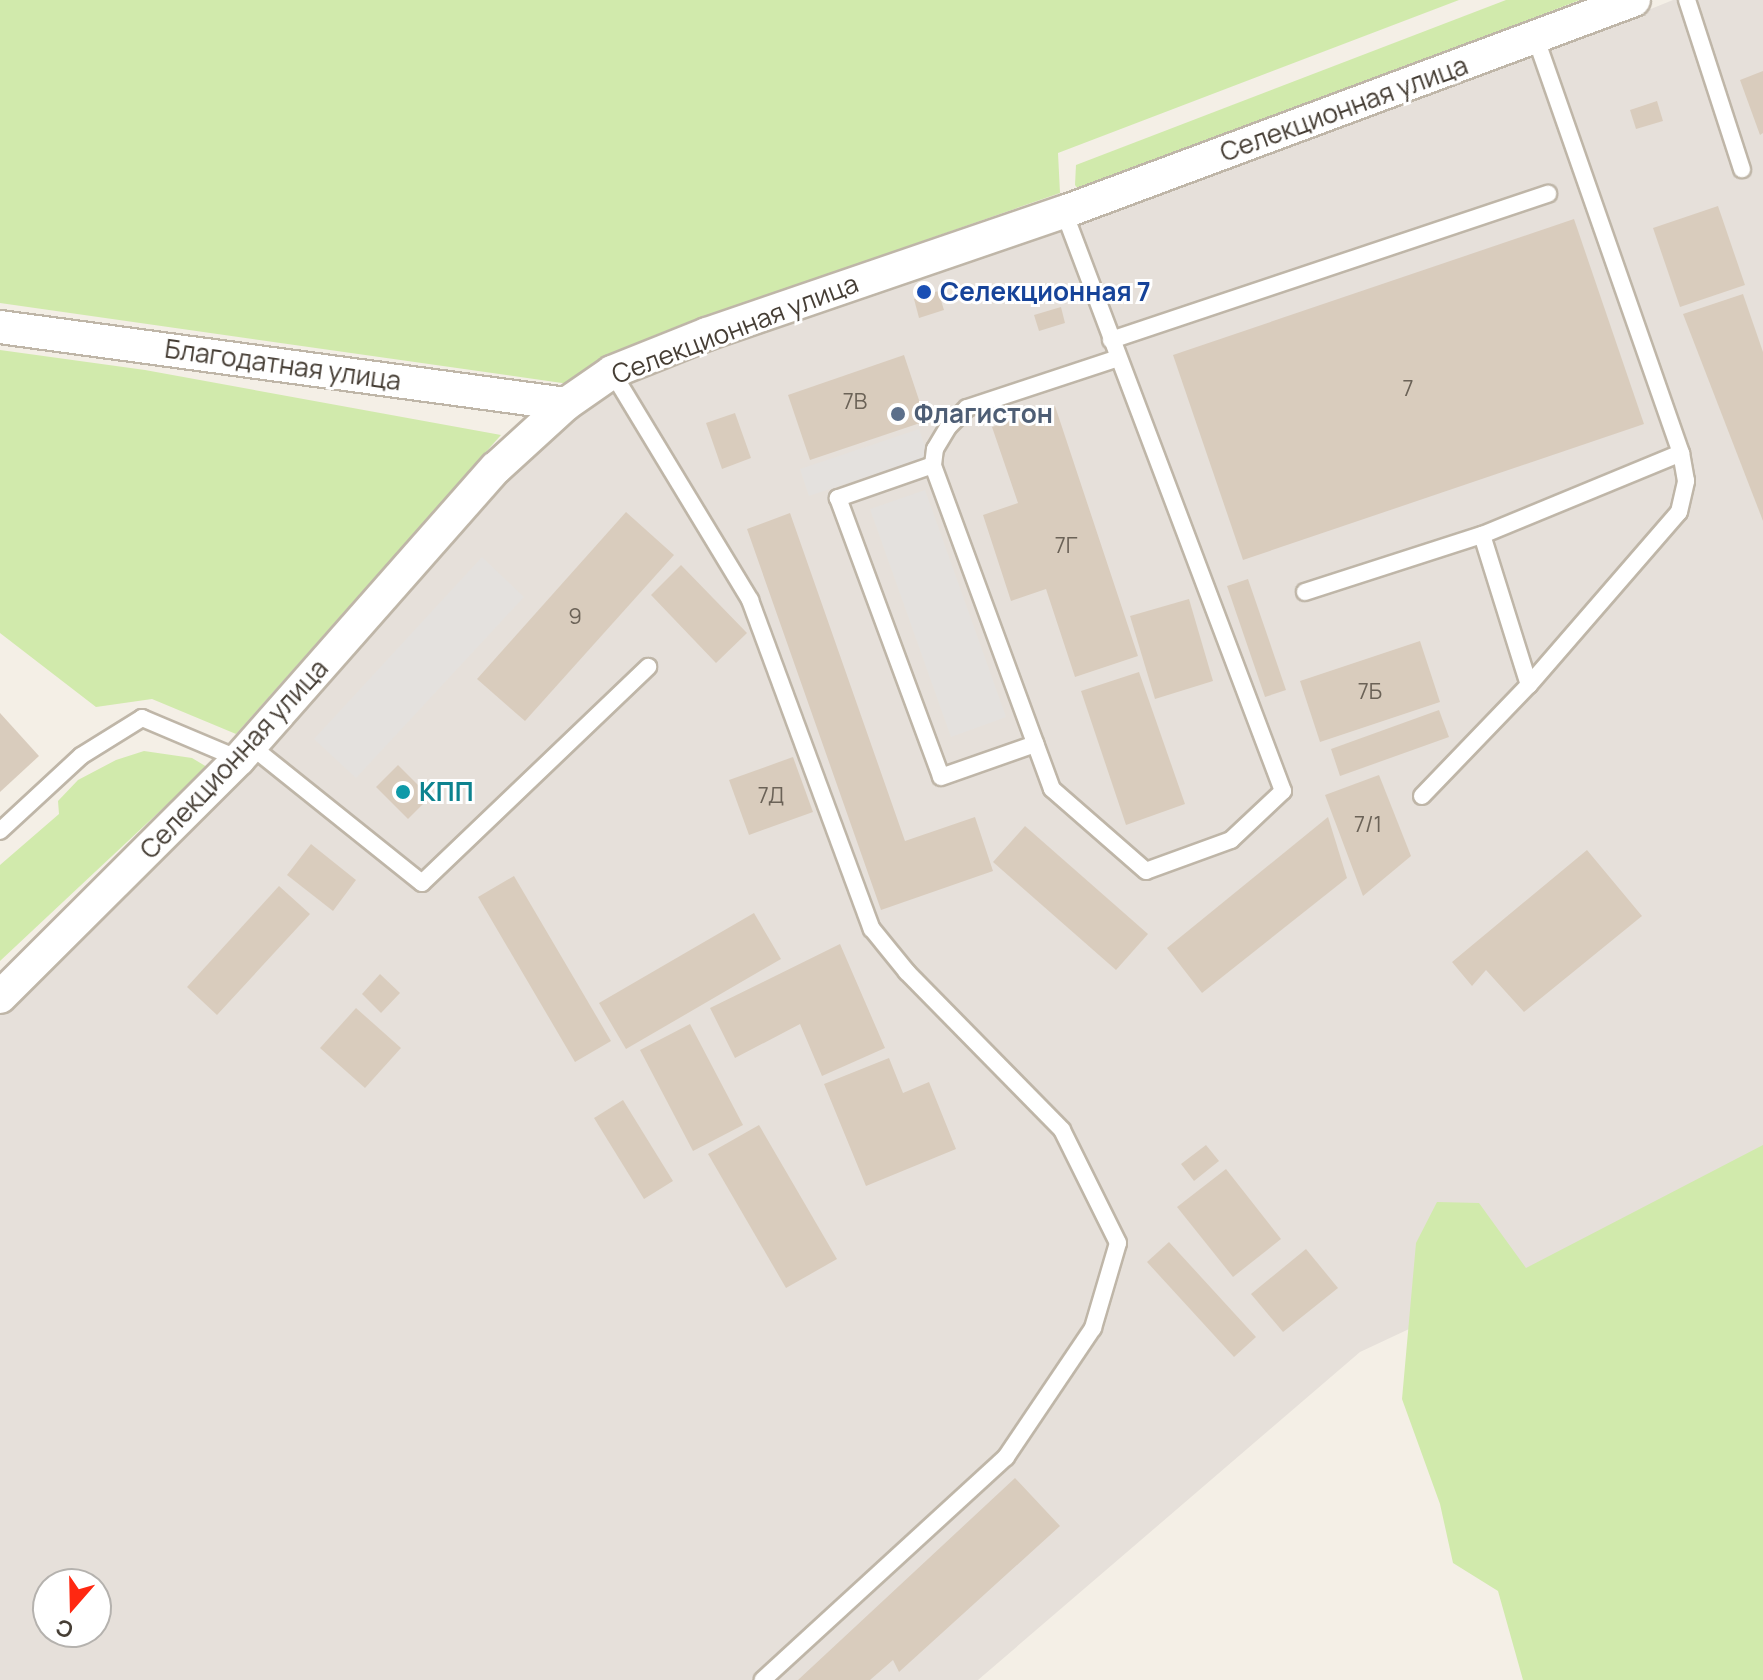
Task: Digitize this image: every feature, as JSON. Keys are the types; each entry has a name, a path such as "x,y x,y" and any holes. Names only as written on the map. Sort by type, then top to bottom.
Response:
{"street":[{"name":"Селекционная улица","path":"0,997 245,752 496,468 566,404 612,372 707,334 1064,212 1634,0"},
{"name":"Благодатная улица","path":"0,327 566,404"}],"lane":[{"path":"1687,0 1742,169"},
{"path":"1422,796 1529,685 1679,512 1686,481 1681,453 1536,38"},
{"path":"1111,340 1548,194"},
{"path":"1064,212 1283,791 1231,840 1146,871 1052,789 933,465 935,449 967,408 1118,358"},
{"path":"612,372 750,600 872,929 907,972 1062,1130 1118,1243 1093,1328 1006,1457 763,1680"},
{"path":"1305,592 1482,535 1681,453"},
{"path":"933,465 838,498 941,777 1035,744"},
{"path":"1482,535 1529,685"},
{"path":"0,831 81,756 142,718 245,752 422,883 648,667"}],"shaded area":[{"path":"1673,0 1763,0 1763,1163 1360,1352 978,1680 0,1680 0,1002 508,476 609,387 720,343 1060,228 1537,55"},
{"path":"919,429 928,456 809,496 800,469"},
{"path":"925,490 1006,717 951,737 870,509"},
{"path":"482,557 524,597 356,778 314,739"}],"green space":[{"path":"0,0 1459,0 1058,153 1060,193 719,312 569,384 0,303"},
{"path":"1506,0 1580,0 1080,192 1075,185 1076,165"},
{"path":"0,350 145,370 501,435 236,734 152,699 96,707 0,633"},
{"path":"144,751 192,758 207,767 0,961 0,865 59,814 58,801 78,780 116,760"},
{"path":"1763,1145 1763,1680 1523,1680 1498,1591 1453,1563 1440,1504 1402,1399 1416,1243 1437,1202 1479,1203 1526,1268"}],"building":[{"path":"1763,71 1763,133 1760,135 1740,80"},
{"path":"1657,101 1663,121 1636,129 1630,110"},
{"path":"1718,206 1745,285 1680,307 1653,228"},
{"path":"1574,219 1644,424 1243,560 1173,355"},
{"path":"938,291 944,310 919,318 914,299"},
{"path":"1743,294 1763,352 1763,521 1683,314"},
{"path":"1061,307 1065,323 1039,331 1034,315"},
{"path":"904,355 926,421 810,460 788,395"},
{"path":"1055,406 1138,656 1075,677 1046,589 1011,601 983,515 1018,503 992,427"},
{"path":"735,413 751,458 722,469 706,423"},
{"path":"626,512 674,555 525,721 477,679"},
{"path":"790,513 905,841 975,817 993,871 881,910 747,529"},
{"path":"681,565 747,633 716,663 651,595"},
{"path":"1248,579 1286,690 1265,697 1227,586"},
{"path":"1189,599 1213,681 1155,699 1130,616"},
{"path":"1420,641 1440,702 1320,742 1300,681"},
{"path":"1139,672 1185,804 1126,825 1081,691"},
{"path":"1439,710 1449,737 1340,776 1331,749"},
{"path":"0,713 39,756 0,792"},
{"path":"793,757 813,812 749,835 729,780"},
{"name":"КПП","path":"398,765 430,797 408,819 376,787"},
{"path":"1379,775 1411,856 1363,896 1325,795"},
{"path":"1328,817 1347,878 1202,993 1167,948"},
{"path":"1025,826 1148,934 1116,970 993,862"},
{"path":"311,844 356,880 333,911 287,875"},
{"path":"1587,850 1642,916 1524,1012 1486,970 1472,986 1452,962"},
{"path":"514,876 611,1041 575,1062 478,897"},
{"path":"279,886 310,914 217,1015 187,987"},
{"path":"754,913 781,959 626,1049 599,1003"},
{"path":"840,944 885,1048 822,1076 800,1024 735,1058 710,1008"},
{"path":"380,974 400,993 381,1013 362,994"},
{"path":"356,1008 401,1048 365,1088 320,1048"},
{"path":"690,1024 743,1125 693,1151 640,1050"},
{"path":"889,1058 903,1093 929,1082 956,1149 866,1186 824,1084"},
{"path":"623,1100 673,1181 644,1199 594,1118"},
{"path":"759,1125 837,1259 786,1288 708,1154"},
{"path":"1206,1145 1219,1161 1194,1181 1181,1164"},
{"path":"1226,1169 1281,1239 1233,1277 1177,1207"},
{"path":"1169,1242 1256,1337 1234,1357 1147,1262"},
{"path":"1306,1249 1338,1288 1283,1332 1251,1294"},
{"path":"1015,1478 1060,1526 899,1672 893,1660 870,1680 798,1680"}],"place":[{"name":"Селекционная 7","path":"924,292"},
{"name":"Флагистон","path":"898,414"},
{"name":"КПП","path":"403,792"}]}
